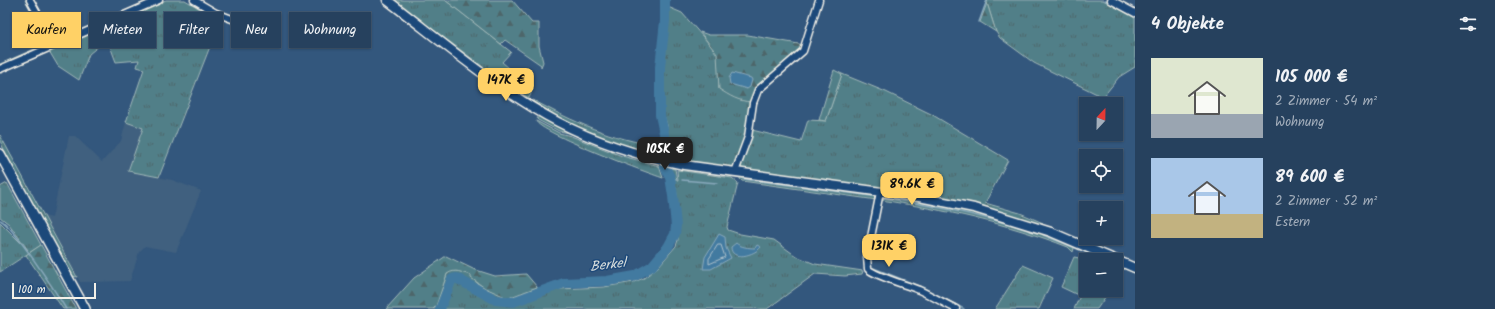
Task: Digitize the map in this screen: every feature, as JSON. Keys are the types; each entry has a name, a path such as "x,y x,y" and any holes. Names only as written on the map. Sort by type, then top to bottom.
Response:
{"main road":[{"path":"0,154 85,309"}],"street":[{"path":"30,0 37,12"},
{"path":"81,33 159,0"},
{"path":"194,0 216,13 231,19"},
{"path":"387,0 528,105 588,136 650,158 684,165 946,202 1010,218 1079,243 1135,268"},
{"path":"735,172 748,137 753,103 758,90 803,51 819,0"},
{"path":"1111,0 1135,13"},
{"path":"0,69 46,48"},
{"path":"880,192 867,256 868,269 877,275 919,290 956,309"}],"shaded area":[{"path":"126,122 143,128 128,171 172,180 201,191 176,252 145,246 139,252 130,281 80,282 44,216 52,218 69,136 75,136 102,162 121,141"}],"green space":[{"path":"25,0 27,0 34,12 31,12"},
{"path":"166,0 185,0 205,12 164,12 164,48 209,48 159,177 128,171 143,128 126,122 144,69 137,67 139,60 116,62 111,48 156,48 156,12 138,12"},
{"path":"394,0 445,0 511,52 502,62 533,89 529,98 507,85"},
{"path":"445,0 512,0 532,23 539,23 539,46 543,62 541,67 541,65 505,40 501,44"},
{"path":"988,0 1103,0 1135,18 1135,67 1119,77 1103,97 1034,63 1000,38 996,32 987,3"},
{"path":"987,3 996,32 980,22"},
{"path":"668,7 682,13 718,54 719,89 751,102 742,148 739,157 731,168 676,159 677,151 675,150 674,159 668,158 667,125 663,112 662,62 667,38"},
{"path":"700,32 709,35 748,35 804,45 802,50 780,69 751,102 742,101 719,89 717,54"},
{"path":"89,33 89,48 96,48 89,54 79,80 58,66 49,51 56,48 81,48 81,37"},
{"path":"37,48 43,48 0,67 0,64"},
{"path":"834,70 842,74 826,121 819,120"},
{"path":"842,74 886,92 931,114 1008,160 985,203 1020,213 1043,223 1039,225 983,207 741,170 740,165 752,130 801,142 808,120 826,121"},
{"path":"533,100 593,129 625,139 658,146 658,155 609,140 579,127 534,105"},
{"path":"539,116 575,134 559,131 538,120 537,119"},
{"path":"536,121 559,133 571,136 622,156 659,166 663,178 573,143 542,127"},
{"path":"0,135 77,277 72,276 12,167 0,141"},
{"path":"668,168 675,169 677,180 677,170 732,178 738,183 727,227 728,230 740,234 774,240 796,256 815,264 863,271 862,274 845,276 815,274 767,309 442,309 450,285 456,280 497,302 513,305 559,289 604,287 634,282 644,278 658,267 676,246 678,240 677,195 674,178"},
{"path":"740,176 876,194 877,200 742,181"},
{"path":"7,183 41,245 0,272 0,222 28,250 9,224 0,217 0,187"},
{"path":"883,195 939,204 997,216 1075,244 1073,252 1068,247 1045,238 999,224 929,208 881,200"},
{"path":"41,245 76,309 63,309 26,255"},
{"path":"446,256 473,269 495,276 526,274 537,287 508,298 485,288 471,278 471,275 453,271 447,274 436,306 433,309 386,309 414,278"},
{"path":"1074,257 1079,258 1079,296 1061,287"},
{"path":"1023,265 1053,278 1039,309 995,309"},
{"path":"451,271 458,271 471,275 477,283 485,288 507,296 513,297 537,287 539,290 513,300 498,299 457,276 451,277 446,283 437,309 433,309 436,306 447,274"},
{"path":"1080,297 1105,297 1097,309 1074,309"}],"water":[{"path":"732,73 751,78 752,80 750,87 747,89 730,84 729,78"},
{"path":"719,234 725,237 726,248 731,258 711,269 703,269 705,257"},
{"path":"736,243 747,247 755,248 757,245 761,247 754,252 744,256 739,256 732,252 731,247"}],"waterway":[{"name":"Berkel","path":"440,309 452,279 456,278 496,300 513,302 564,283 607,281 635,276 652,266 668,247 675,234 676,226 670,177 665,167 664,133 660,115 660,67 665,21 665,0"},
{"path":"979,22 987,0"},
{"path":"1105,0 1135,17"},
{"name":"Berkel","path":"670,178 676,179"},
{"path":"743,179 878,197"},
{"path":"682,180 717,183"},
{"path":"883,198 961,212 999,221 1037,233"},
{"path":"0,220 6,224 24,246 66,309"},
{"path":"1043,235 1088,253"},
{"path":"871,267 924,288 964,309"},
{"path":"1123,268 1135,273"}]}
